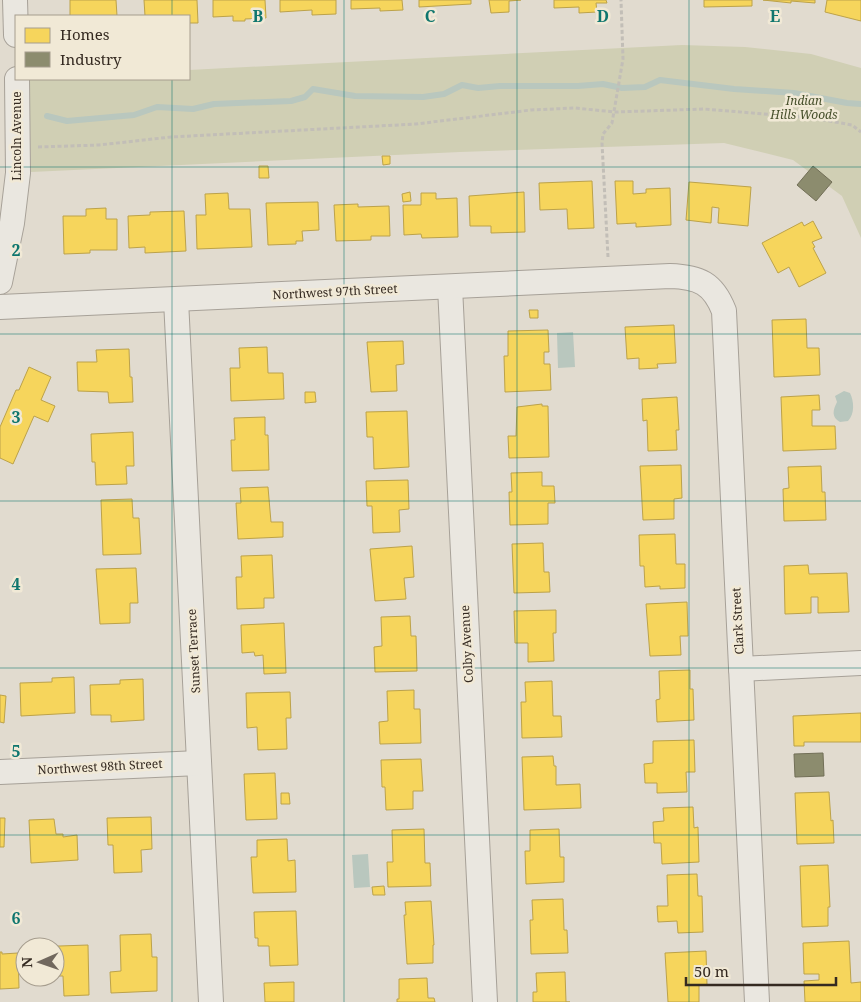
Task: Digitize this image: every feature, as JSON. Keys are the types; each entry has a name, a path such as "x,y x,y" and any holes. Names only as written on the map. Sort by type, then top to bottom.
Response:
{"street":[{"path":"15,0 15,15"},
{"name":"Lincoln Avenue","path":"0,282 12,223 18,173 17,80"},
{"name":"Northwest 97th Street","path":"0,307 670,276"},
{"name":"Clark Street","path":"670,276 686,276 701,280 718,297 724,311 757,1002"},
{"name":"Colby Avenue","path":"450,287 485,1002"},
{"name":"Sunset Terrace","path":"176,300 211,1002"},
{"path":"741,669 861,664"},
{"name":"Northwest 98th Street","path":"0,772 199,763"}],"path":[{"path":"608,259 602,143 604,134 612,123 621,74 624,51 621,0"},
{"path":"38,148 99,145 171,137 416,124 532,110 575,108 615,112 704,109 813,118 852,124 861,132"}],"green space":[{"name":"Indian Hills Woods","path":"682,45 745,47 811,54 861,68 861,238 842,196 793,160 724,143 460,152 31,172 29,80 190,80 190,70"}],"shaded area":[{"path":"573,332 575,367 558,368 557,333"},
{"path":"844,391 850,393 853,411 848,421 840,422 834,416 837,402 835,396"},
{"path":"368,854 370,887 354,888 352,855"}],"building: Homes":[{"path":"70,0 116,0 117,15 70,15"},
{"path":"144,0 197,0 198,23 190,23 190,15 145,15"},
{"path":"213,0 265,0 266,18 233,21 233,16 213,17"},
{"path":"280,0 336,0 336,14 312,15 312,10 280,12"},
{"path":"351,0 402,0 403,10 380,11 380,8 351,9"},
{"path":"419,0 471,0 471,4 419,7"},
{"path":"489,0 521,0 509,1 509,12 491,13"},
{"path":"554,0 606,0 607,3 596,3 597,12 579,13 579,7 554,8"},
{"path":"704,0 752,0 752,6 704,7"},
{"path":"763,0 815,0 815,3 791,1 791,3"},
{"path":"827,0 861,0 861,21 825,12"},
{"path":"382,156 390,156 390,164 383,165"},
{"path":"259,166 268,166 269,178 259,178"},
{"path":"592,181 594,228 568,229 567,209 540,210 539,183"},
{"path":"615,181 633,181 633,194 646,193 646,189 670,188 671,225 636,227 636,223 617,224"},
{"path":"689,182 751,187 748,226 718,223 719,208 712,207 711,223 686,220"},
{"path":"410,192 411,201 403,202 402,194"},
{"path":"524,192 525,232 491,233 491,226 470,226 469,196"},
{"path":"228,193 229,209 250,209 252,247 197,249 196,215 206,215 205,194"},
{"path":"421,193 436,193 436,199 457,198 458,237 422,238 421,234 404,235 403,205 421,205"},
{"path":"318,202 319,230 302,231 303,241 296,241 296,244 268,245 266,203"},
{"path":"358,204 358,207 389,206 390,236 371,236 371,240 336,241 334,205"},
{"path":"106,208 106,219 117,219 117,250 90,250 90,253 64,254 63,216 86,216 86,209"},
{"path":"184,211 186,251 145,253 145,247 129,248 128,216 150,215 150,212"},
{"path":"813,221 822,238 812,242 815,247 813,248 826,273 799,287 789,267 778,273 762,243 802,222 804,226"},
{"path":"529,310 538,310 538,318 530,318"},
{"path":"806,319 807,348 819,348 820,375 774,377 772,320"},
{"path":"674,325 676,363 657,364 658,368 639,369 639,358 627,359 625,327"},
{"path":"548,330 549,352 544,352 544,364 550,364 551,390 505,392 504,356 508,356 508,331"},
{"path":"403,341 404,364 396,365 397,391 371,392 367,342"},
{"path":"267,347 268,373 283,373 284,399 231,401 230,368 240,368 239,348"},
{"path":"129,349 133,402 109,403 108,392 78,391 77,362 97,362 96,350"},
{"path":"29,367 51,377 41,400 55,406 48,422 34,416 13,464 0,458 0,427 16,390 19,390"},
{"path":"305,392 315,392 316,402 305,403"},
{"path":"819,395 820,410 812,410 812,426 835,426 836,449 783,451 781,397"},
{"path":"677,397 679,430 676,430 677,450 648,451 647,420 643,421 642,399"},
{"path":"542,404 542,406 548,406 549,457 509,458 508,436 516,436 517,407"},
{"path":"407,411 409,467 374,469 373,437 367,437 366,412"},
{"path":"265,417 265,435 268,435 269,470 232,471 231,440 235,440 234,418"},
{"path":"133,432 134,466 126,466 127,484 96,485 95,462 92,462 91,434"},
{"path":"681,465 682,498 674,499 674,519 643,520 640,466"},
{"path":"821,466 822,492 825,492 826,520 784,521 783,489 789,488 788,467"},
{"path":"542,472 542,486 554,486 555,503 548,503 548,524 510,525 509,492 512,492 511,473"},
{"path":"408,480 409,509 399,510 400,532 373,533 372,506 367,506 366,481"},
{"path":"268,487 271,522 283,522 283,537 238,539 236,503 241,503 240,488"},
{"path":"132,499 133,518 139,518 141,554 103,555 101,500"},
{"path":"675,534 676,564 685,564 685,588 660,589 660,586 645,587 644,566 640,566 639,535"},
{"path":"543,543 544,572 549,572 550,592 514,593 512,544"},
{"path":"412,546 414,577 404,578 406,599 375,601 370,549"},
{"path":"272,555 274,598 264,598 264,608 237,609 236,577 242,577 241,556"},
{"path":"808,565 809,574 847,573 849,612 818,613 818,597 811,597 811,613 785,614 784,566"},
{"path":"136,568 138,603 130,603 130,623 100,624 96,569"},
{"path":"687,602 688,636 680,636 681,655 650,656 646,604"},
{"path":"556,610 556,633 553,633 554,661 528,662 528,643 515,643 514,611"},
{"path":"410,616 411,636 416,636 417,671 375,672 374,647 382,646 381,617"},
{"path":"284,623 286,673 264,674 263,655 255,656 254,652 242,653 241,625"},
{"path":"690,670 690,689 693,689 694,720 657,722 656,700 660,699 659,671"},
{"path":"74,677 75,713 21,716 20,683 52,682 52,678"},
{"path":"143,679 144,720 111,722 111,715 91,715 90,685 120,684 120,680"},
{"path":"552,681 553,716 561,716 562,737 522,738 521,702 526,702 525,682"},
{"path":"414,690 414,709 420,709 421,743 380,744 379,722 388,721 387,691"},
{"path":"290,692 291,718 286,718 287,749 258,750 257,727 247,728 246,693"},
{"path":"0,695 6,696 4,723 0,722"},
{"path":"861,713 861,742 804,742 804,746 794,746 793,716"},
{"path":"694,740 695,772 686,772 687,792 657,793 657,783 645,783 644,764 653,763 653,741"},
{"path":"553,756 554,766 556,766 556,785 580,784 581,808 524,810 522,757"},
{"path":"421,759 423,791 413,791 413,809 386,810 385,787 382,787 381,760"},
{"path":"275,773 277,819 246,820 244,774"},
{"path":"829,792 834,843 797,844 795,793"},
{"path":"281,793 289,793 290,804 281,804"},
{"path":"693,807 694,828 698,827 699,862 662,864 661,843 654,843 653,822 664,821 663,808"},
{"path":"151,817 152,849 141,850 142,872 114,873 113,845 108,845 107,818"},
{"path":"0,818 5,818 4,847 0,847"},
{"path":"54,819 56,834 63,834 63,837 77,835 78,860 31,863 29,820"},
{"path":"424,829 425,863 430,863 431,886 388,887 387,862 393,862 392,830"},
{"path":"559,829 560,857 564,857 564,882 526,884 525,851 530,851 530,830"},
{"path":"287,839 288,861 295,860 296,892 253,893 251,857 257,857 257,840"},
{"path":"828,865 830,907 828,907 828,926 802,927 800,866"},
{"path":"697,874 698,896 702,896 703,932 678,933 677,921 658,922 657,906 668,906 667,875"},
{"path":"384,886 385,895 373,895 372,887"},
{"path":"563,899 564,930 567,930 568,953 531,954 530,920 533,920 532,900"},
{"path":"431,901 434,945 433,963 407,964 405,902"},
{"path":"296,911 298,965 270,966 269,946 258,946 258,938 255,938 254,912"},
{"path":"151,934 152,957 157,957 157,991 111,993 110,972 121,971 120,935"},
{"path":"849,941 851,983 861,982 861,1002 805,1002 804,981 819,980 819,974 804,974 803,943"},
{"path":"88,945 89,995 64,996 65,946"},
{"path":"706,951 707,985 699,985 699,1002 668,1002 665,953"},
{"path":"0,952 2,954 15,953 15,987 19,988 0,989"},
{"path":"565,972 566,1002 533,1002 533,992 537,992 536,973"},
{"path":"427,978 428,998 434,998 435,1002 397,1002 397,999 399,999 399,979"},
{"path":"294,982 294,1002 265,1002 264,983"}],"building: Industry":[{"path":"813,166 832,182 816,201 797,185"},
{"path":"823,753 824,776 795,777 794,754"}],"waterway":[{"path":"47,116 67,121 134,115 157,107 193,109 214,104 291,101 305,97 313,89 355,96 423,97 444,94 462,85 478,88 603,84 622,88 645,87 660,80 734,89 794,93 861,104"}]}
